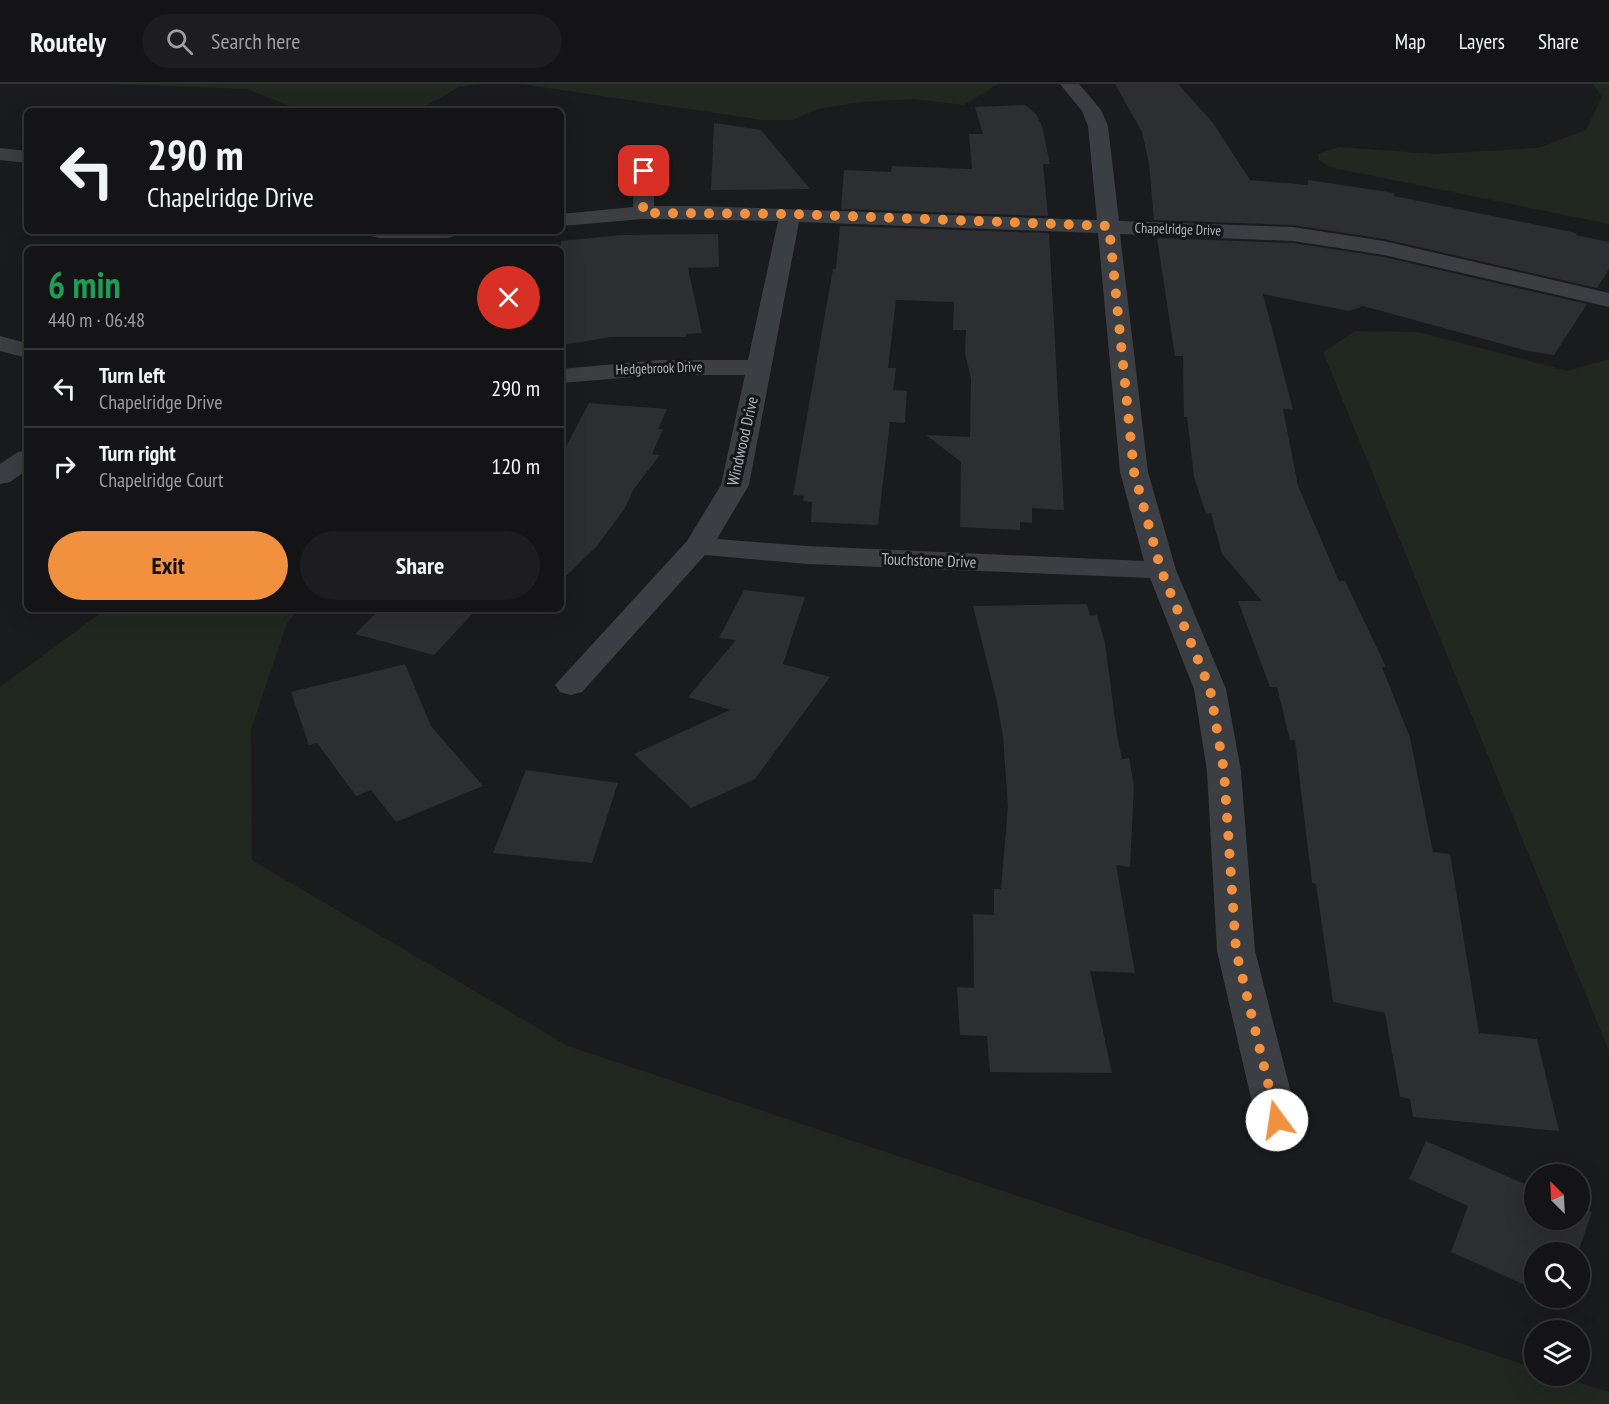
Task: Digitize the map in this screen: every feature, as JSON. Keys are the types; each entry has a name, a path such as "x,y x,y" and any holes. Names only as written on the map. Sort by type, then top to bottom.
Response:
{"street":[{"path":"1068,84 1091,110 1098,126 1134,472 1161,570 1210,689 1224,771 1236,951 1277,1120"},
{"path":"0,154 24,157"},
{"path":"643,213 644,171"},
{"name":"Chapelridge Drive","path":"564,219 643,213 790,214 1293,234 1384,248 1609,300"},
{"name":"Windwood Drive","path":"571,686 698,546 735,485 790,214"},
{"path":"0,343 24,350"},
{"name":"Hedgebrook Drive","path":"564,376 689,365 758,368"},
{"path":"0,476 24,460"},
{"name":"Touchstone Drive","path":"698,546 807,555 1161,570"}],"shaded area":[{"path":"108,84 480,84 459,87 422,108 294,108 247,89"},
{"path":"521,84 998,84 964,105 913,99 861,102 817,109 793,120 763,120"},
{"path":"1593,84 1609,84 1609,224 1329,167 1319,160 1318,154 1339,147 1434,154 1538,148 1586,130 1602,97"},
{"path":"1355,331 1419,332 1568,371 1609,359 1609,1051 1323,352"},
{"path":"102,612 296,612 287,623 251,730 252,860 568,1046 1524,1365 1524,1386 1590,1386 1609,1392 1609,1404 0,1404 0,687"}],"building":[{"path":"1115,84 1178,84 1213,123 1250,180 1308,185 1308,180 1395,193 1394,196 1577,233 1576,235 1609,242 1609,269 1597,288 1384,239 1293,225 1154,220 1149,164 1142,132"},
{"path":"1025,105 1036,114 1042,126 1050,164 1043,164 1048,216 841,209 844,170 891,172 892,166 972,169 969,134 983,134 975,107"},
{"path":"714,123 761,130 810,189 711,190"},
{"path":"840,226 1049,233 1064,510 1032,508 1032,523 1020,522 1020,530 960,527 961,462 926,435 970,437 971,379 965,353 966,330 953,330 954,302 896,300 888,368 896,368 893,390 907,391 905,423 890,422 878,525 811,522 812,502 803,501 804,496 793,495 833,269 836,269"},
{"path":"718,234 719,267 688,268 702,333 686,334 686,337 611,337 564,345 564,246 561,246 561,241 621,235"},
{"path":"1157,238 1293,243 1384,257 1587,304 1554,355 1528,351 1363,306 1349,311 1263,294 1293,410 1283,409 1298,486 1339,581 1345,581 1386,667 1382,667 1410,738 1433,852 1450,854 1479,1033 1537,1039 1559,1131 1413,1117 1410,1099 1400,1097 1385,1013 1333,1002 1316,884 1312,883 1295,740 1290,740 1277,687 1270,687 1238,601 1262,601 1222,554 1211,513 1206,514 1194,477 1187,417 1184,417 1183,356 1175,356"},
{"path":"589,403 667,409 658,429 663,429 652,454 660,455 633,490 625,508 597,546 564,578 564,450"},
{"path":"744,590 805,597 783,664 830,677 755,779 691,808 634,754 730,710 688,697 736,640 719,638"},
{"path":"1087,604 1090,616 1097,615 1105,643 1117,735 1122,759 1129,758 1134,785 1130,867 1116,865 1135,973 1090,971 1112,1073 990,1072 987,1036 960,1035 957,987 974,988 973,914 994,915 994,889 1001,889 1008,806 1003,737 997,702 973,606"},
{"path":"377,612 474,612 434,655 355,634"},
{"path":"405,664 431,726 483,786 396,822 371,790 356,796 317,743 309,745 291,692"},
{"path":"526,770 618,783 592,863 493,853"},
{"path":"1426,1141 1524,1184 1524,1230 1586,1230 1582,1242 1524,1242 1524,1285 1451,1252 1468,1206 1409,1179"}],"route":[{"path":"644,171 643,213 790,214 1109,226 1134,472 1161,570 1210,689 1224,771 1236,951 1277,1120"}]}
